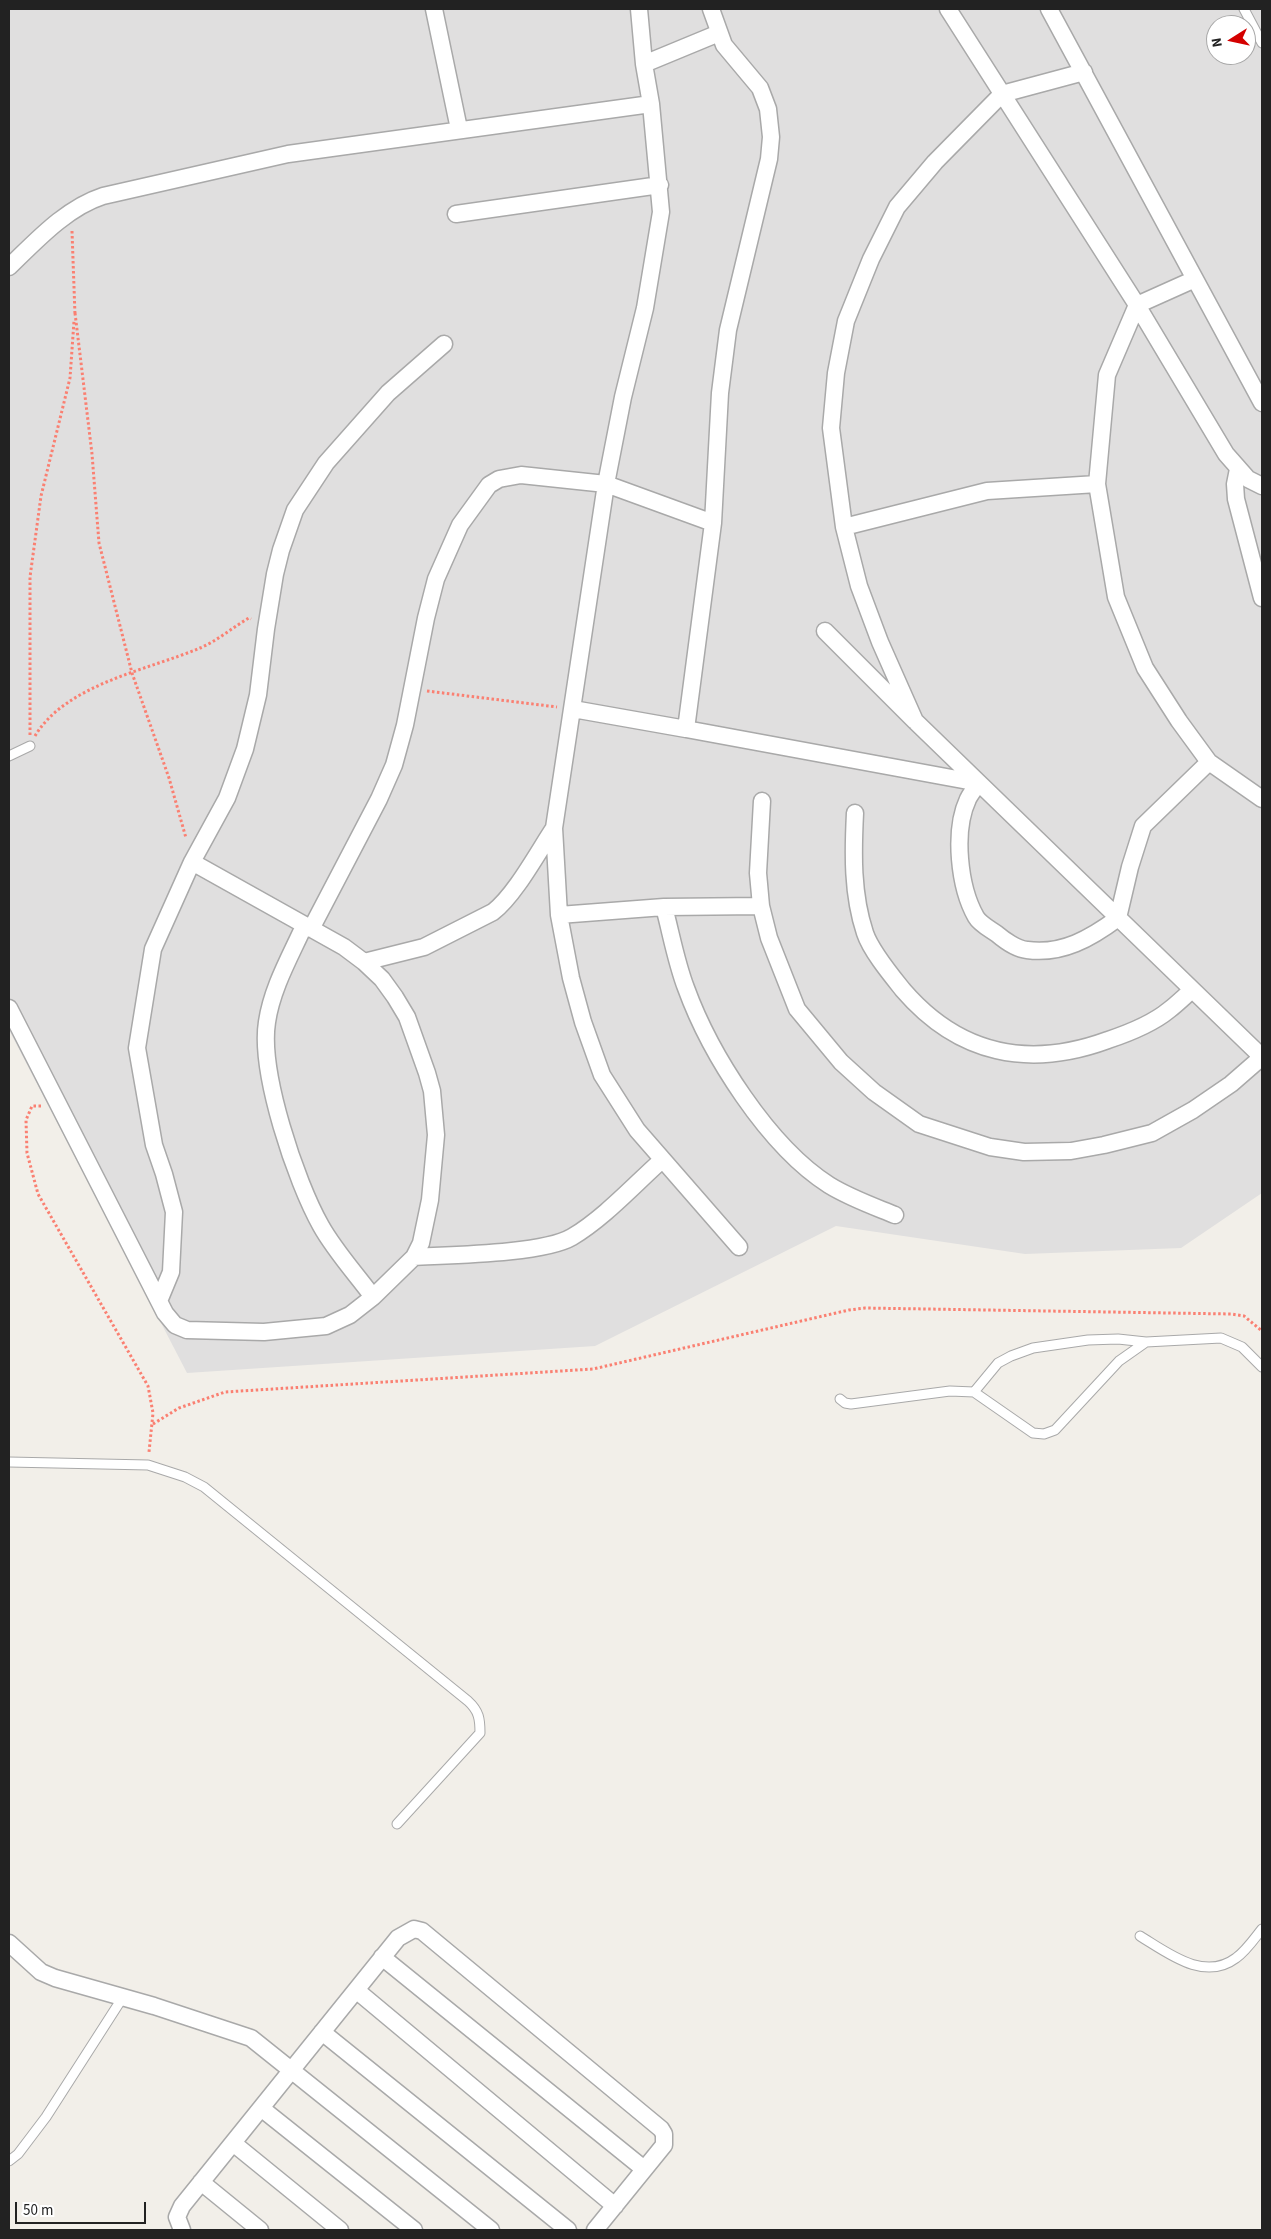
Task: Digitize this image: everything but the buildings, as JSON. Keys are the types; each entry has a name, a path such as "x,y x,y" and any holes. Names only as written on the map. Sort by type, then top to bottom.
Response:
{"street":[{"path":"434,9 459,129"},
{"path":"639,9 644,64 651,104 660,185 661,212 645,308 623,397 606,484 574,709 554,828 559,914 571,978 583,1022 602,1075 624,1111 662,1160 739,1247"},
{"path":"686,729 713,523 720,393 728,330 769,160 772,137 768,109 760,88 724,45 711,9"},
{"path":"948,9 1137,305 1226,454 1248,479 1262,486"},
{"path":"1049,9 1262,403"},
{"path":"644,64 720,34"},
{"path":"915,722 877,634 859,586 844,527 831,428 836,372 846,321 871,259 897,207 935,162 1002,94 1084,72"},
{"path":"9,267 42,236 72,212 103,196 288,154 651,104"},
{"path":"456,214 660,185"},
{"path":"1195,278 1137,305 1107,375 1098,484 1116,597 1145,668 1179,721 1209,762 1262,800"},
{"path":"159,1300 171,1272 174,1212 154,1145 137,1048 154,949 192,862 227,798 245,749 258,695 266,629 281,550 291,519 302,497 326,462 388,393 444,344"},
{"path":"1238,469 1235,484 1236,500 1262,598"},
{"path":"373,1297 321,1226 297,1172 281,1125 266,1055 267,1022 276,987 386,783 405,725 436,579 460,525 489,485 499,479 521,476 606,484 713,523"},
{"path":"844,527 986,491 1098,484"},
{"path":"762,801 758,873 761,906 769,938 797,1009 841,1062 874,1092 919,1124 990,1147 1024,1152 1070,1151 1104,1145 1152,1133 1193,1110 1231,1084 1262,1057 915,722 825,631"},
{"path":"574,709 979,783"},
{"path":"979,783 968,798 963,816 959,848 968,898 977,919 1002,938 1025,950 1051,950 1074,944 1094,935 1118,918 1130,867 1143,826 1209,762"},
{"path":"855,813 853,853 856,896 866,935 890,974 916,1005 949,1030 984,1047 1017,1055 1052,1055 1092,1046 1131,1032 1169,1010 1192,990"},
{"path":"364,962 424,948 493,912 500,906 522,876 554,828"},
{"path":"9,1008 58,1106 172,1322 182,1329 264,1332 326,1326 350,1316 373,1297 414,1257 421,1243 425,1228 435,1159 436,1135 432,1091 419,1046 407,1017 382,979 364,962 344,947 192,862"},
{"path":"559,914 664,907 761,906"},
{"path":"664,907 685,986 706,1037 728,1074 765,1123 795,1157 828,1184 855,1199 895,1215"},
{"path":"414,1257 515,1249 563,1241 589,1225 662,1160"},
{"path":"182,2230 178,2223 179,2211 201,2182 382,1957 398,1938 414,1929 422,1931 661,2129 664,2134 664,2145 595,2230"},
{"path":"9,1943 41,1972 251,2038 490,2230"},
{"path":"382,1957 644,2169"},
{"path":"356,1990 615,2206"},
{"path":"322,2032 568,2230"},
{"path":"261,2108 414,2230"},
{"path":"233,2143 340,2230"},
{"path":"201,2182 260,2230"}],"lane":[{"path":"1244,9 1262,43"},
{"path":"9,756 30,746"},
{"path":"974,1392 998,1364 1011,1356 1033,1348 1088,1340 1118,1339 1146,1342 1221,1338 1242,1347 1262,1366"},
{"path":"840,1399 845,1403 851,1404 950,1391 974,1392 1033,1433 1050,1433 1119,1361 1146,1342"},
{"path":"9,1462 148,1466 184,1477 204,1487 476,1709 480,1719 480,1733 398,1824"},
{"path":"1140,1936 1184,1961 1210,1968 1224,1966 1237,1958 1262,1929"},
{"path":"9,2161 18,2154 46,2117 123,1997"}],"path":[{"path":"72,212 75,313 91,445 99,543 132,673 168,778 192,862"},
{"path":"30,746 30,577 41,496 70,378 75,313"},
{"path":"30,746 41,728 77,695 202,647 249,618 266,629"},
{"path":"411,690 574,709"},
{"path":"58,1106 32,1106 26,1120 27,1153 38,1194 148,1386 153,1424 148,1466"},
{"path":"153,1424 179,1408 225,1392 593,1369 849,1310 865,1308 1231,1314 1244,1316 1262,1331"}],"shaded area":[{"path":"9,9 1262,9 1262,1193 1181,1248 1025,1254 836,1226 595,1346 187,1373 9,1030"}]}
